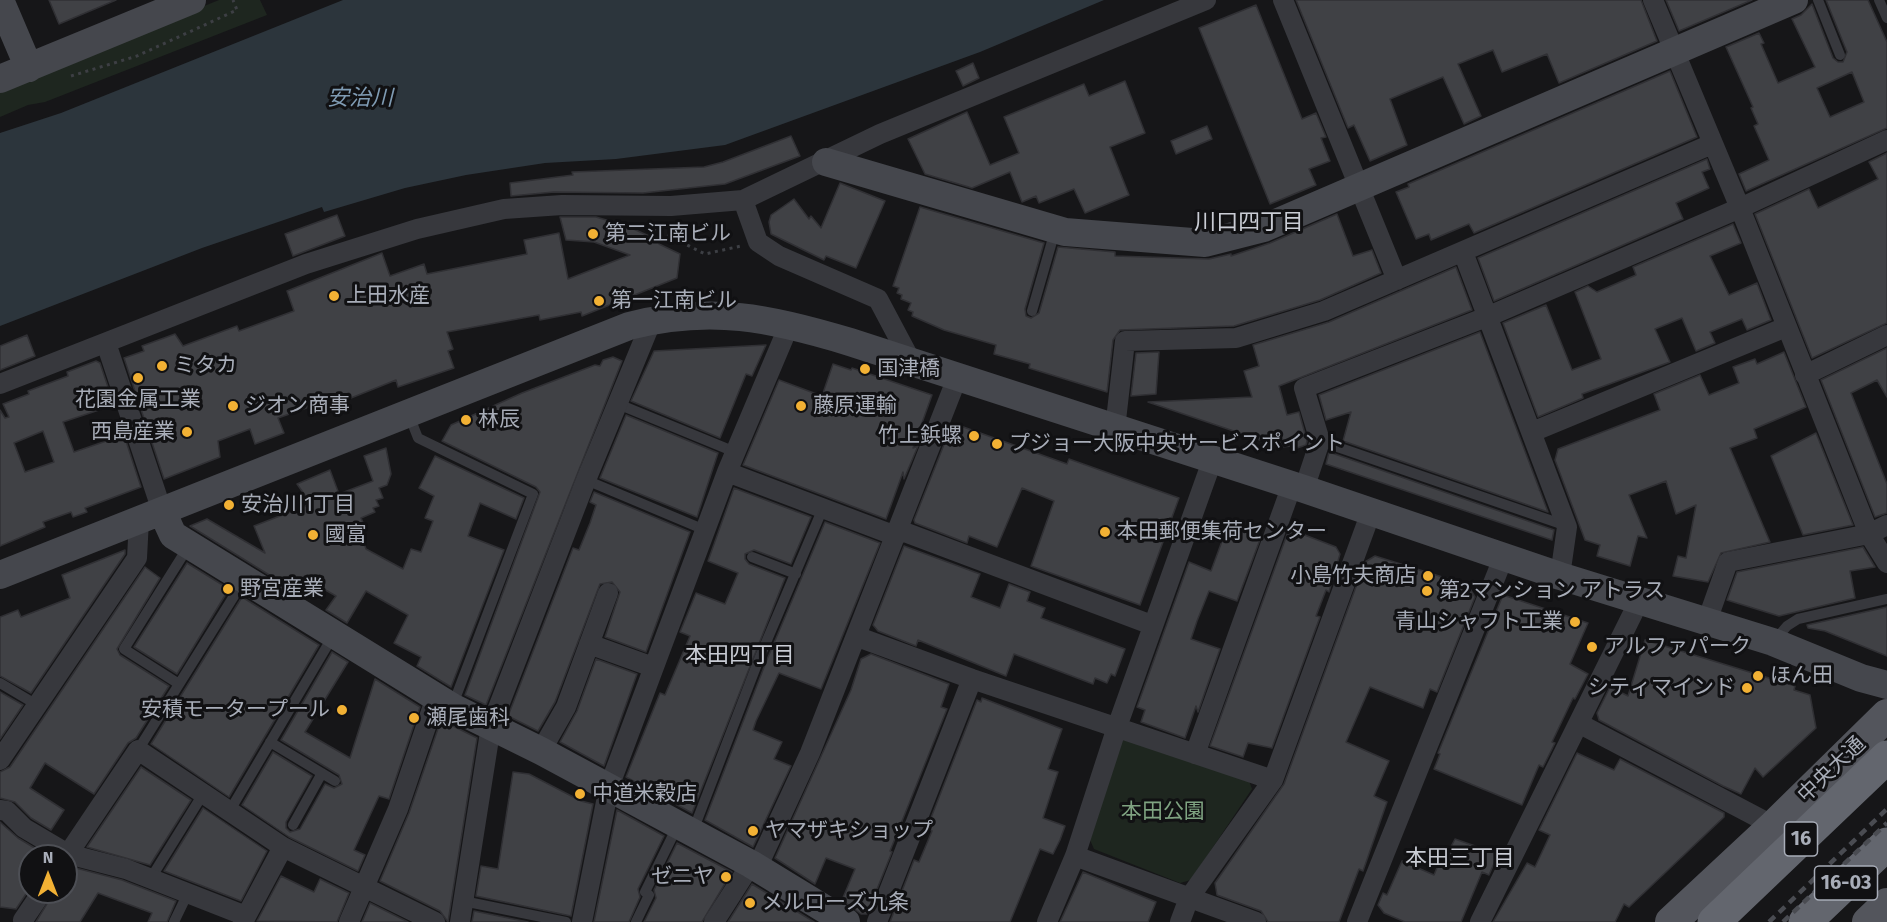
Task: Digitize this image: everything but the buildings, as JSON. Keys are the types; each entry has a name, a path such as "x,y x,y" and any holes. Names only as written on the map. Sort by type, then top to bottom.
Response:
{"highway":[{"name":"16","path":"1714,922 1887,757"},
{"path":"1742,922 1887,783"},
{"name":"16-03","path":"1805,922 1887,844"},
{"path":"1838,922 1887,875"}],"main road":[{"name":"中央大通","path":"1671,922 1774,826 1887,715"},
{"path":"1868,922 1887,904"}],"street":[{"path":"0,0 29,68"},
{"path":"0,79 192,0"},
{"path":"0,384 306,264 417,229 504,209 562,205 671,206 743,200 880,134 1206,0"},
{"path":"1283,0 1397,280"},
{"path":"1653,0 1740,208 1785,327 1869,534 1887,563"},
{"path":"826,162 1055,229 1205,243 1264,228 1794,0"},
{"path":"1195,754 1298,487 1320,441 1304,388 1489,316 1740,208 1887,140"},
{"path":"1115,429 1125,341 1236,338 1324,311 1712,144"},
{"path":"743,200 758,242 779,255 878,299 912,363"},
{"path":"1463,252 1567,526 1560,576"},
{"path":"0,575 613,331 652,320 724,315 790,324 1298,487 1560,576 1773,642 1861,678 1887,686"},
{"path":"460,922 491,726 586,480 652,320"},
{"path":"582,922 609,787 727,472 790,324"},
{"path":"1532,432 1785,327"},
{"path":"1805,375 1887,335"},
{"path":"0,760 137,558 150,515 105,343"},
{"path":"714,922 754,866 810,753 858,637 957,378"},
{"path":"1047,922 1075,856 1152,625 1212,461"},
{"path":"727,472 1152,625"},
{"path":"1180,922 1189,898 1273,780 1371,512"},
{"path":"150,515 189,546 444,702 541,751 754,866 830,918"},
{"path":"1707,621 1728,562 1869,534 1887,525"},
{"path":"1362,920 1504,556"},
{"path":"541,751 566,707 608,593"},
{"path":"1480,922 1640,599"},
{"path":"858,637 972,679 1273,780"},
{"path":"589,644 653,667"},
{"path":"877,922 972,679"},
{"path":"349,922 444,702"},
{"path":"1580,724 1774,826"},
{"path":"74,844 138,750 283,847 435,922"},
{"path":"0,810 7,811 24,828 49,844"},
{"path":"78,858 189,891 244,919 283,847"},
{"path":"1075,856 1249,921"},
{"path":"24,922 23,920 34,904"}],"lane":[{"path":"1818,0 1840,55"},
{"path":"1879,0 1887,18"},
{"path":"1032,311 1055,229"},
{"path":"618,404 735,452"},
{"path":"408,412 418,438 533,494 444,702"},
{"path":"1320,441 1567,526"},
{"path":"586,480 705,530"},
{"path":"636,922 650,895 645,892 685,829 823,508"},
{"path":"179,684 124,649 189,546"},
{"path":"752,557 796,574"},
{"path":"138,750 244,580"},
{"path":"1773,642 1786,626 1798,619 1887,599"},
{"path":"229,812 333,635"},
{"path":"0,683 37,705"},
{"path":"270,742 335,781"},
{"path":"293,825 322,773"},
{"path":"151,878 203,794"},
{"path":"174,922 189,891"},
{"path":"463,901 566,922"}],"path":[{"path":"62,78 88,73 137,56 237,10 233,0"},
{"path":"611,207 705,254 758,242"}],"green space":[{"path":"219,0 260,0 267,15 45,102 28,105 0,117 0,89"},
{"name":"本田公園","path":"1129,737 1248,778 1252,789 1191,880 1180,883 1094,849 1090,840 1119,743"}],"water":[{"name":"安治川","path":"343,0 1104,0 980,52 725,145 616,159 545,163 466,175 405,188 324,212 322,207 202,248 0,326 0,133 61,113"}],"railway":[{"path":"1769,922 1887,809"},
{"path":"1783,922 1887,823"}],"place":[{"name":"第二江南ビル","path":"593,234"},
{"name":"上田水産","path":"334,296"},
{"name":"第一江南ビル","path":"599,301"},
{"name":"ミタカ","path":"162,366"},
{"name":"国津橋","path":"865,369"},
{"name":"花園金属工業","path":"138,378"},
{"name":"ジオン商事","path":"233,406"},
{"name":"藤原運輸","path":"801,406"},
{"name":"林辰","path":"466,420"},
{"name":"西島産業","path":"187,432"},
{"name":"竹上鋲螺","path":"974,436"},
{"name":"プジョー大阪中央サービスポイント","path":"997,444"},
{"name":"安治川1丁目","path":"229,505"},
{"name":"本田郵便集荷センター","path":"1105,532"},
{"name":"國富","path":"313,535"},
{"name":"小島竹夫商店","path":"1428,576"},
{"name":"野宮産業","path":"228,589"},
{"name":"第2マンション アトラス","path":"1427,591"},
{"name":"青山シャフト工業","path":"1575,622"},
{"name":"アルファパーク","path":"1592,647"},
{"name":"ほん田","path":"1758,676"},
{"name":"シティマインド","path":"1747,688"},
{"name":"安積モータープール","path":"342,710"},
{"name":"瀬尾歯科","path":"414,718"},
{"name":"中道米穀店","path":"580,794"},
{"name":"ヤマザキショップ","path":"753,831"},
{"name":"ゼニヤ","path":"726,877"},
{"name":"メルローズ九条","path":"750,903"}],"district":[{"name":"川口四丁目","path":"1249,223"},
{"name":"本田四丁目","path":"740,656"},
{"name":"本田三丁目","path":"1460,859"}]}
